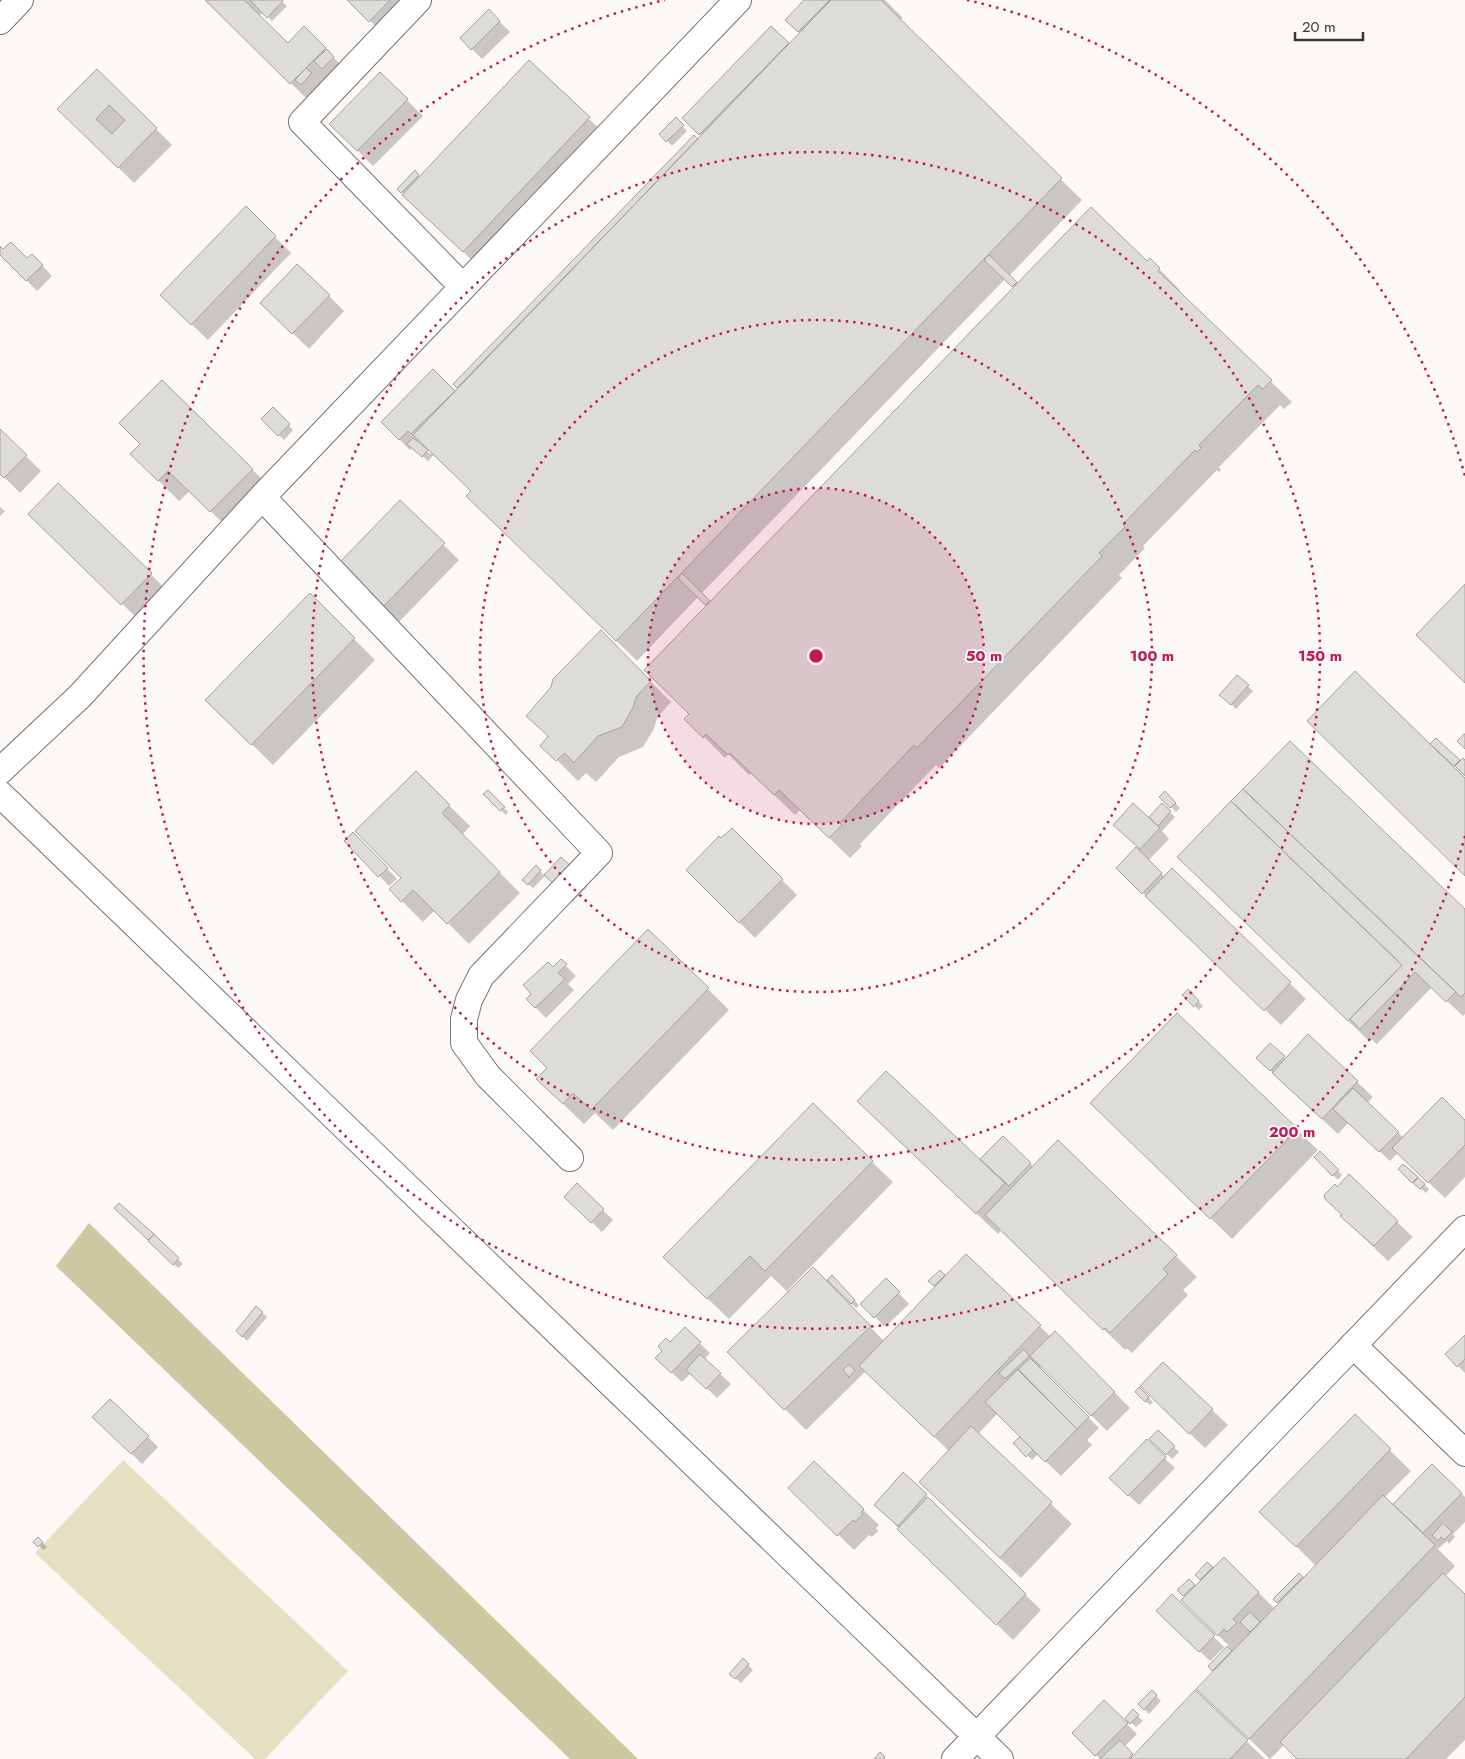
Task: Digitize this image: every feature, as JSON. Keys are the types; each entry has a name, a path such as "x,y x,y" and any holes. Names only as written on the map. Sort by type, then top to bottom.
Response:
{"street":[{"path":"0,21 20,0"},
{"path":"418,0 302,122 463,286"},
{"path":"0,771 80,696 262,497 738,0"},
{"path":"262,497 599,853 481,976 468,1000 464,1019 464,1043 488,1076 570,1158"},
{"path":"0,794 1000,1759"},
{"path":"955,1759 1465,1229"},
{"path":"1353,1345 1465,1453"}],"shaded area":[{"path":"89,1223 638,1759 570,1759 56,1266"},
{"path":"123,1460 348,1671 265,1759 255,1759 35,1553"}],"building":[{"path":"205,0 244,0 288,43 304,26 326,48 290,84"},
{"path":"250,0 282,0 283,1 267,18"},
{"path":"347,0 390,0 369,22"},
{"path":"804,0 830,0 798,32 785,20"},
{"path":"831,0 881,0 1062,178 616,641 466,496 471,491 413,435"},
{"path":"489,9 500,21 471,50 460,38"},
{"path":"771,26 789,43 699,135 682,118"},
{"path":"327,49 334,57 322,69 314,61"},
{"path":"529,60 590,117 463,252 402,195"},
{"path":"306,68 312,73 301,85 295,80"},
{"path":"97,69 157,128 118,168 57,109","holes":["109,105 125,120 112,134 96,119"]},
{"path":"380,72 408,99 357,151 329,124"},
{"path":"676,117 684,125 666,142 659,134"},
{"path":"694,135 698,139 457,388 453,384"},
{"path":"415,170 419,175 401,193 397,189"},
{"path":"246,206 276,236 191,325 160,295"},
{"path":"1091,207 1147,261 1150,258 1160,268 1158,271 1272,380 1263,389 1258,385 1199,445 1201,448 1197,452 1195,450 1123,524 1125,527 1099,553 1102,556 917,748 914,745 840,823 842,825 829,838 779,790 774,795 730,753 728,755 706,734 703,738 684,719 689,714 644,670"},
{"path":"11,242 27,258 32,254 43,265 26,281 0,255 0,246 3,249"},
{"path":"989,255 1017,282 1012,287 984,260"},
{"path":"297,264 330,295 292,334 260,303"},
{"path":"433,369 455,391 411,434 408,431 399,440 381,422"},
{"path":"162,380 253,469 210,512 168,471 158,481 130,454 140,444 119,423"},
{"path":"273,407 290,424 278,436 261,419"},
{"path":"0,429 27,455 4,478 0,474"},
{"path":"413,438 428,450 422,457 407,444"},
{"path":"58,483 152,573 121,605 28,514"},
{"path":"400,500 445,543 383,607 338,564"},
{"path":"682,573 710,601 705,605 678,578"},
{"path":"1465,584 1465,683 1416,635"},
{"path":"310,593 355,638 251,745 205,700"},
{"path":"601,630 651,681 636,697 633,708 622,727 598,736 574,763 565,753 556,761 540,746 548,736 526,716 551,687 553,679"},
{"path":"1355,671 1465,778 1465,876 1307,721"},
{"path":"1237,675 1249,685 1231,705 1219,695"},
{"path":"1465,734 1465,749 1457,741"},
{"path":"1436,738 1460,760 1454,766 1430,744"},
{"path":"1290,741 1465,909 1465,993 1461,997 1243,789"},
{"path":"1463,758 1465,760 1465,776 1455,766"},
{"path":"416,771 450,805 442,813 500,872 447,924 413,890 401,902 389,889 401,878 355,831"},
{"path":"1243,789 1456,992 1446,1002 1415,972 1360,1029 1350,1019 1402,965 1231,801"},
{"path":"488,790 505,807 500,811 483,794"},
{"path":"1165,791 1176,803 1170,808 1159,797"},
{"path":"1231,801 1402,965 1348,1021 1177,857"},
{"path":"1133,803 1160,828 1140,849 1113,825"},
{"path":"1162,803 1171,811 1158,826 1149,817"},
{"path":"732,828 783,879 739,923 686,870 719,836 721,838"},
{"path":"353,832 388,868 378,877 344,841"},
{"path":"1136,847 1162,873 1142,894 1116,868"},
{"path":"561,857 579,874 562,892 544,875"},
{"path":"536,865 541,870 528,885 522,880"},
{"path":"1172,868 1291,982 1264,1011 1145,896"},
{"path":"648,929 709,988 591,1110 573,1093 563,1104 536,1079 547,1068 530,1051"},
{"path":"561,959 567,964 558,973 565,979 535,1008 526,999 531,994 523,985 548,962 553,967"},
{"path":"1188,989 1199,1001 1194,1007 1182,995"},
{"path":"1177,1013 1298,1129 1210,1219 1090,1103"},
{"path":"1308,1034 1358,1081 1322,1119 1272,1073"},
{"path":"1270,1043 1285,1056 1270,1071 1256,1058"},
{"path":"886,1071 1005,1183 976,1214 857,1101"},
{"path":"1353,1088 1399,1132 1379,1152 1333,1109"},
{"path":"1442,1097 1465,1120 1465,1145 1428,1183 1392,1148"},
{"path":"813,1103 873,1161 765,1271 750,1256 707,1299 663,1257"},
{"path":"1003,1136 1031,1163 1009,1186 980,1159"},
{"path":"1058,1140 1177,1255 1163,1269 1168,1274 1110,1333 1105,1328 1103,1330 985,1215"},
{"path":"1320,1151 1339,1170 1332,1176 1314,1157"},
{"path":"1403,1164 1418,1177 1412,1183 1398,1169"},
{"path":"1349,1174 1398,1221 1374,1246 1340,1216 1342,1215 1325,1199 1324,1195 1335,1184 1337,1187"},
{"path":"1418,1178 1425,1184 1420,1189 1413,1183"},
{"path":"577,1183 604,1209 591,1223 564,1197"},
{"path":"119,1203 154,1234 148,1240 114,1208"},
{"path":"154,1234 179,1258 173,1265 148,1241"},
{"path":"966,1254 1041,1325 934,1437 859,1366"},
{"path":"813,1267 871,1326 784,1410 727,1352"},
{"path":"940,1270 945,1275 934,1286 928,1281"},
{"path":"832,1275 855,1300 851,1304 827,1280"},
{"path":"886,1278 900,1292 874,1318 860,1304"},
{"path":"256,1306 263,1312 242,1337 236,1331"},
{"path":"685,1327 701,1342 671,1373 655,1358 662,1351 658,1346 666,1338 670,1342"},
{"path":"1055,1331 1115,1392 1091,1416 1030,1356"},
{"path":"1465,1335 1465,1359 1457,1367 1445,1354"},
{"path":"1024,1349 1029,1356 1005,1379 999,1373"},
{"path":"700,1354 721,1373 706,1389 686,1370"},
{"path":"1030,1358 1089,1417 1077,1429 1018,1370"},
{"path":"1163,1362 1213,1409 1189,1434 1140,1386"},
{"path":"849,1364 855,1371 849,1377 843,1370"},
{"path":"1018,1369 1077,1429 1045,1462 985,1402"},
{"path":"1139,1387 1149,1397 1145,1402 1135,1392"},
{"path":"110,1399 149,1436 131,1454 92,1417"},
{"path":"1355,1414 1391,1449 1296,1547 1259,1512"},
{"path":"971,1426 1052,1502 1000,1558 919,1482"},
{"path":"1158,1430 1175,1446 1166,1455 1149,1439"},
{"path":"1020,1437 1033,1450 1026,1457 1013,1443"},
{"path":"1147,1439 1166,1457 1128,1496 1109,1478"},
{"path":"814,1461 864,1509 861,1512 863,1514 855,1522 853,1520 837,1536 788,1488"},
{"path":"1432,1464 1462,1493 1423,1533 1393,1504"},
{"path":"903,1472 927,1494 898,1526 874,1505"},
{"path":"1383,1495 1435,1545 1249,1739 1196,1689"},
{"path":"928,1497 1026,1594 996,1625 897,1529"},
{"path":"1443,1523 1452,1532 1444,1540 1441,1537 1438,1541 1432,1535"},
{"path":"38,1537 43,1542 38,1547 33,1542"},
{"path":"1224,1557 1259,1592 1233,1619 1237,1623 1227,1632 1224,1629 1218,1636 1181,1600"},
{"path":"1207,1562 1213,1567 1200,1580 1195,1575"},
{"path":"1299,1573 1303,1577 1277,1603 1273,1599"},
{"path":"1443,1573 1465,1594 1465,1697 1406,1759 1297,1759 1280,1742"},
{"path":"1189,1579 1195,1585 1183,1596 1177,1590"},
{"path":"1172,1594 1215,1635 1199,1652 1156,1611"},
{"path":"1250,1612 1260,1622 1250,1632 1240,1622"},
{"path":"1227,1646 1232,1651 1212,1671 1208,1666"},
{"path":"743,1658 749,1664 735,1679 729,1674"},
{"path":"1152,1690 1157,1695 1144,1710 1138,1704"},
{"path":"1195,1690 1248,1740 1230,1759 1130,1759"},
{"path":"1104,1700 1128,1723 1095,1756 1072,1733"},
{"path":"1133,1709 1139,1715 1130,1724 1125,1718"},
{"path":"1120,1740 1133,1754 1128,1759 1100,1759"},
{"path":"880,1752 885,1757 883,1759 874,1759"}]}
